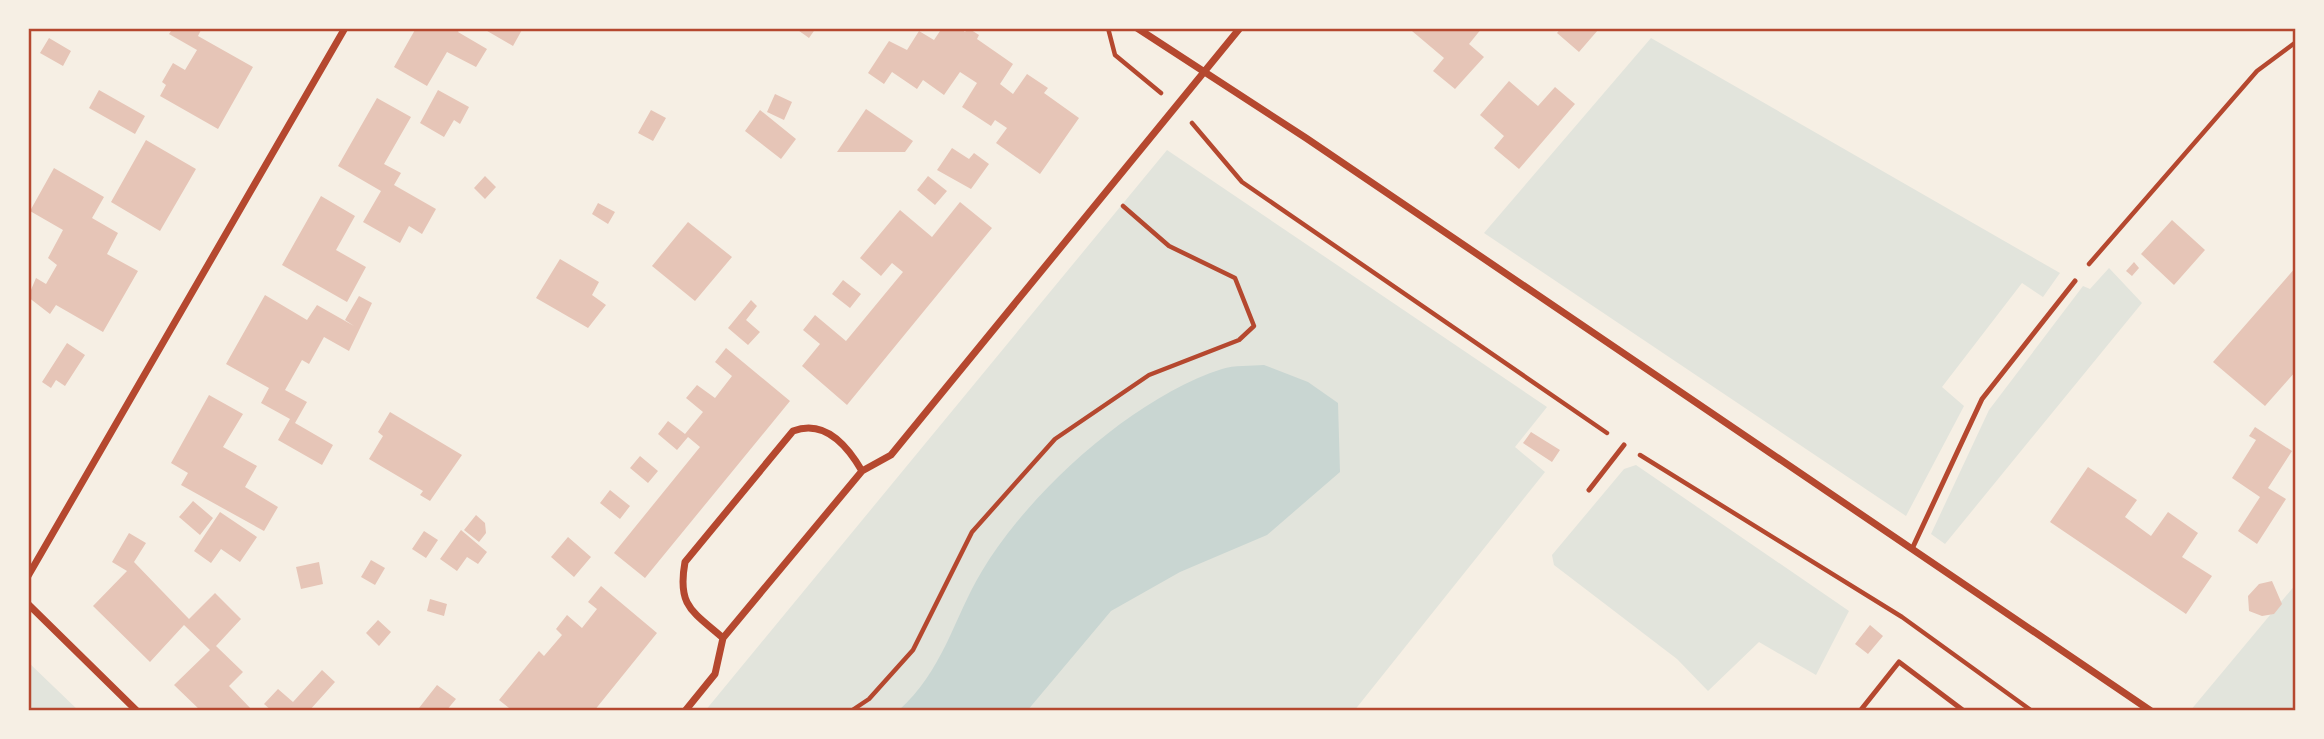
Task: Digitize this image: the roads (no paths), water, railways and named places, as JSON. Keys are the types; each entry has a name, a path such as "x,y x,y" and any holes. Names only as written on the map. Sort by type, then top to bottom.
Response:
{"street":[{"path":"28,576 345,28"},
{"path":"1137,28 1306,138 2151,711"},
{"path":"685,711 715,674 723,638 862,471 891,455 1175,104 1240,28"},
{"path":"723,638 685,605 681,583 685,562 793,431 808,426 824,430 853,455 862,471"},
{"path":"28,604 136,711"}],"lane":[{"path":"1912,549 1982,399 2075,281"},
{"path":"1589,490 1624,445"},
{"path":"1860,711 1899,662 1964,711"}]}
